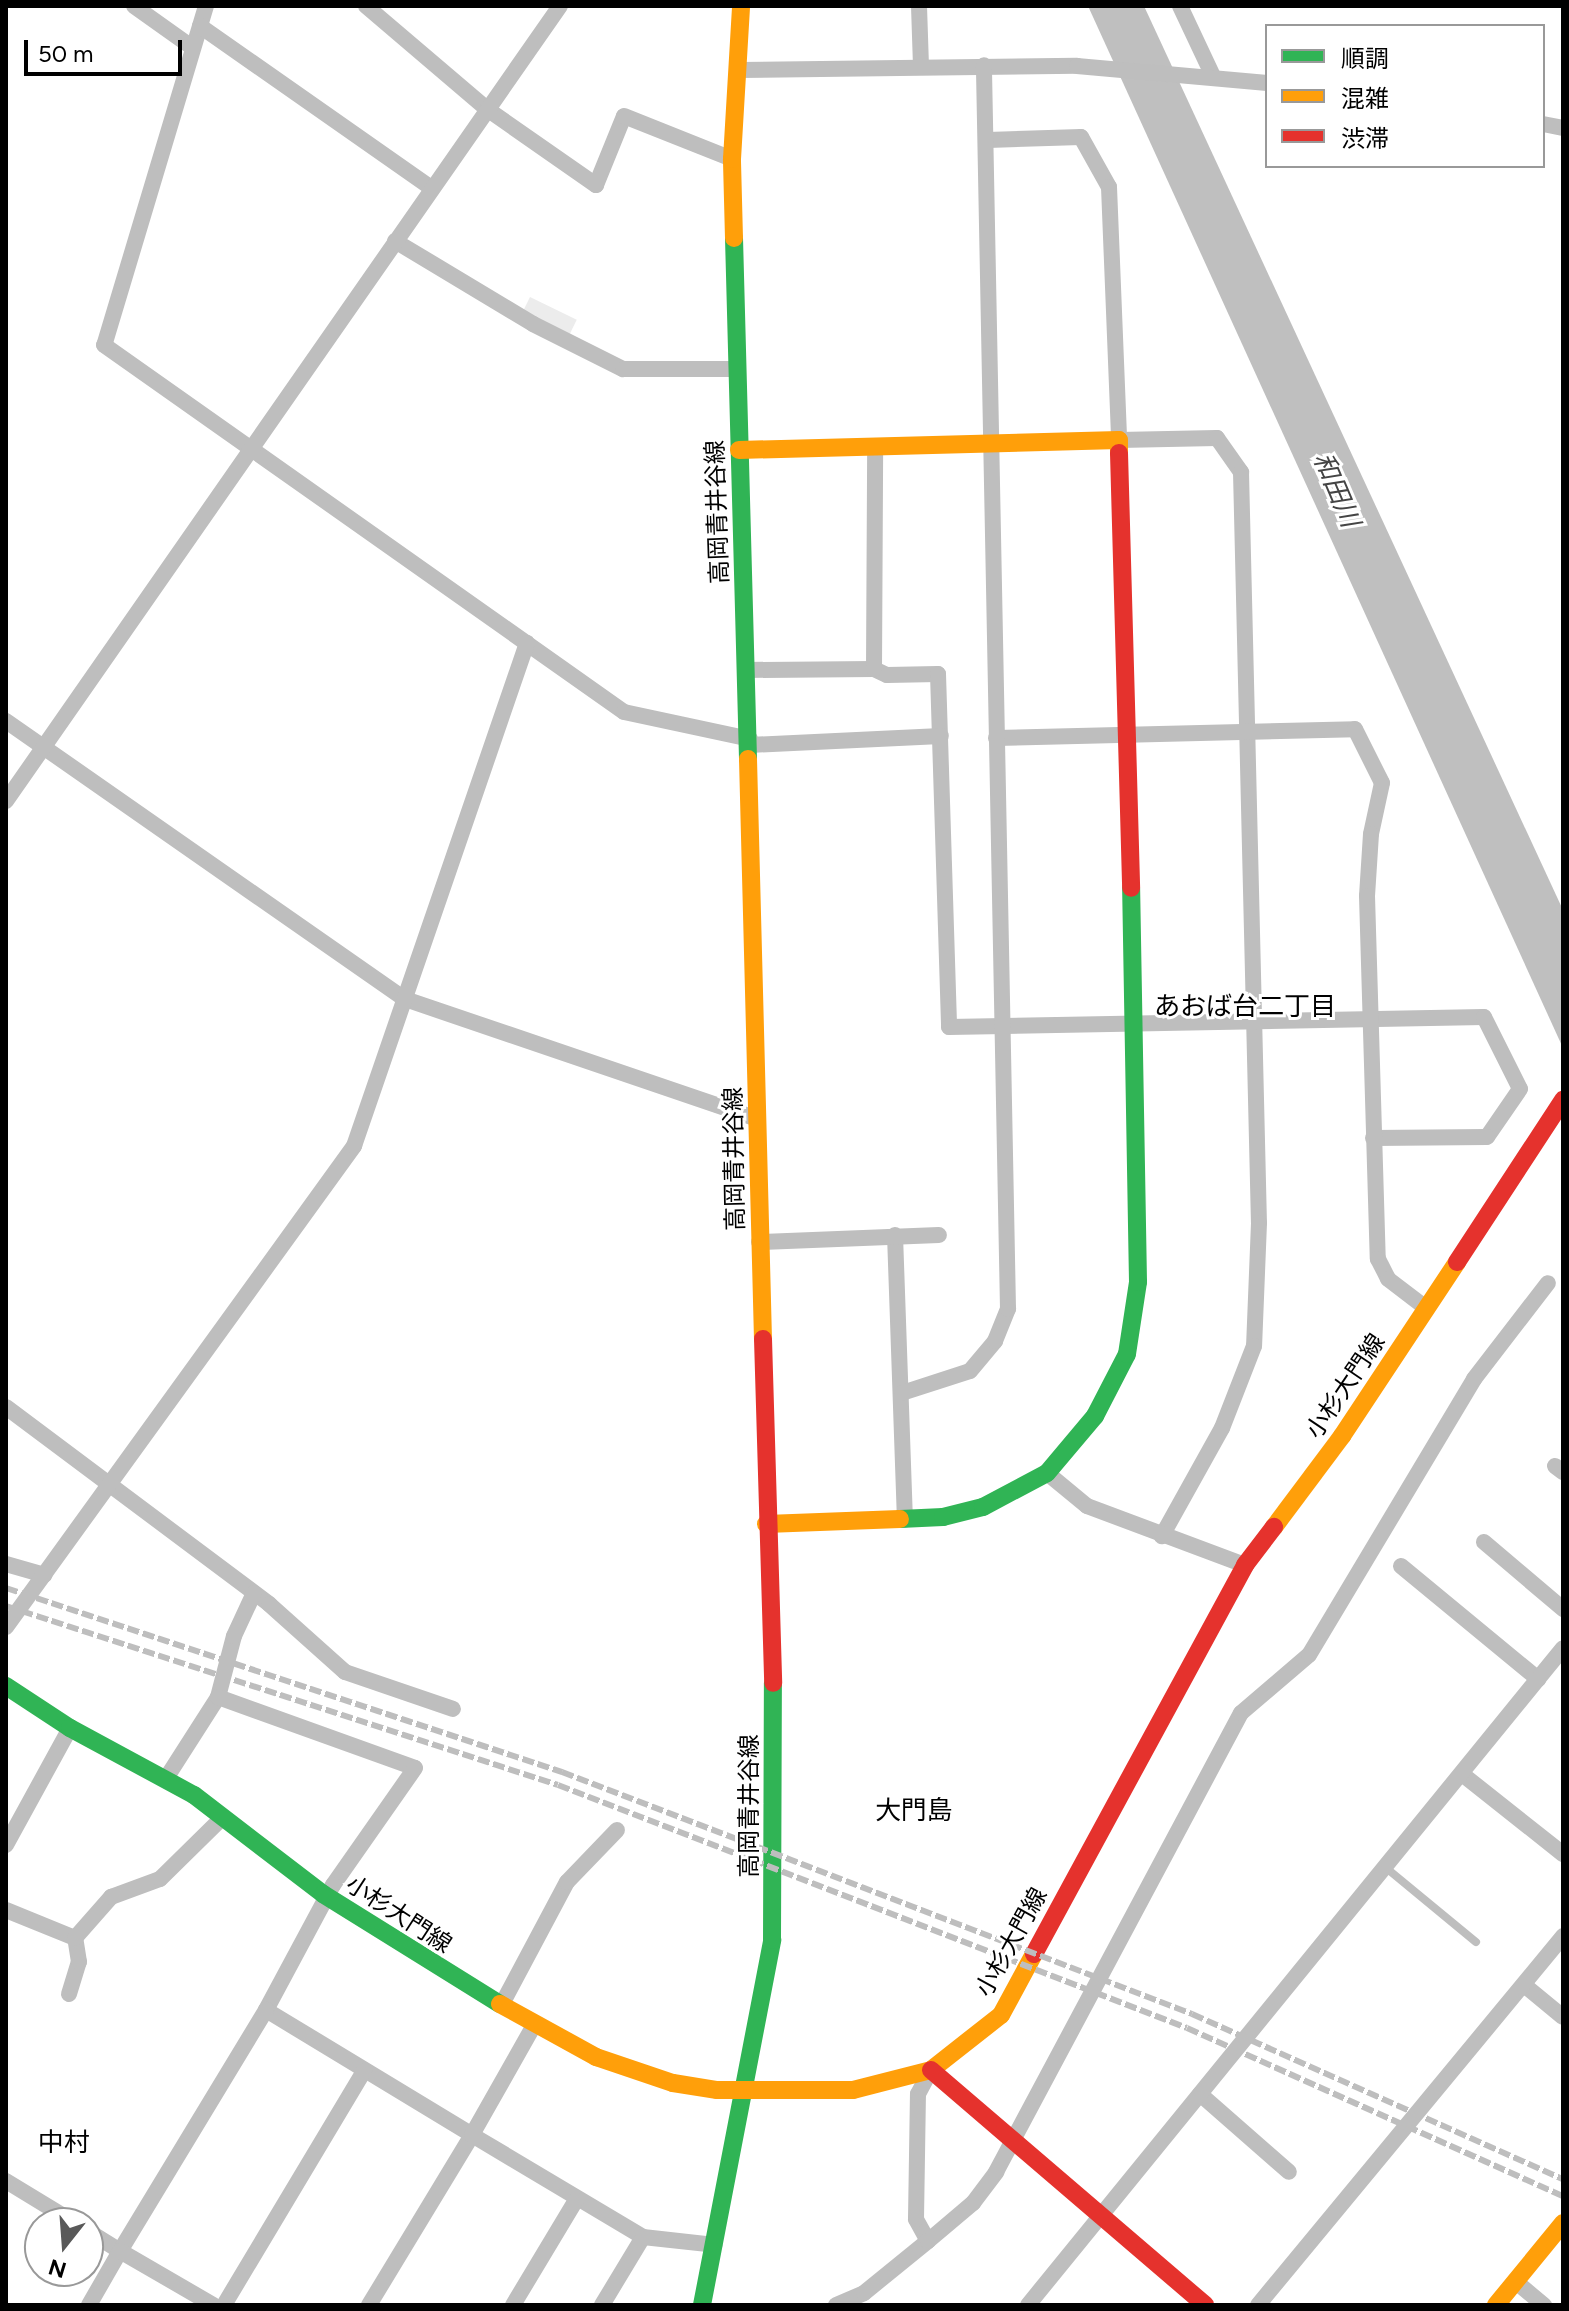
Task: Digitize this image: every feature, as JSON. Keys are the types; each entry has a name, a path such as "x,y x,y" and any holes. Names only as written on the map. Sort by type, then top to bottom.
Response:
{"main road":[{"name":"高岡青井谷線","path":"702,2305 772,1940 775,1771 759,1242 750,742 745,670 732,159 741,6"},
{"path":"739,450 989,447 1119,440 1128,734 1138,1282 1127,1354 1095,1416 1047,1473 983,1507 905,1520 766,1524"},
{"name":"小杉大門線","path":"6,1686 70,1728 165,1780 223,1817 328,1897 502,2004 533,2027 596,2057 673,2083 742,2088 853,2090 931,2070 1001,2015 1245,1565 1342,1436 1561,1103"},
{"path":"931,2070 1011,2143 1205,2305"},
{"path":"1496,2305 1563,2223"}],"street":[{"path":"134,6 193,48"},
{"path":"206,6 104,345 632,716 750,742 941,736"},
{"path":"366,6 487,109 596,185 624,116 732,159"},
{"path":"6,801 560,6"},
{"path":"919,6 921,66"},
{"path":"1180,6 1213,76"},
{"path":"200,26 431,188"},
{"path":"739,70 984,65 1213,76 1265,83"},
{"path":"902,1393 970,1371 995,1341 1008,1309 989,447 988,140 984,65"},
{"path":"988,140 1081,137 1109,187 1119,440 1217,438 1241,472 1251,1021 1259,1223 1254,1346 1222,1428 1162,1536"},
{"path":"395,241 533,324 623,369 737,369"},
{"path":"874,669 875,447"},
{"path":"6,1627 354,1146 527,643"},
{"path":"745,670 874,669 887,675 938,674 949,1027 1484,1017 1520,1089 1487,1137 1373,1138"},
{"path":"6,721 405,999 757,1119"},
{"path":"996,738 1245,729 1355,729 1382,783 1371,834 1367,896 1378,1259 1388,1279 1426,1308"},
{"path":"895,1235 905,1520"},
{"path":"759,1242 939,1235"},
{"path":"836,2305 864,2293 973,2203 1011,2143 1241,1713 1309,1655 1474,1379 1548,1283"},
{"path":"6,1407 113,1483 254,1593 345,1672 453,1709"},
{"path":"1047,1473 1087,1506 1245,1565"},
{"path":"1484,1542 1563,1609"},
{"path":"6,1564 44,1575"},
{"path":"1401,1566 1538,1679"},
{"path":"165,1780 218,1697 234,1636 254,1593"},
{"path":"1028,2305 1563,1648"},
{"path":"89,2305 266,2010 328,1897 415,1768 218,1697"},
{"path":"6,1845 70,1728"},
{"path":"1462,1774 1563,1854"},
{"path":"75,1938 111,1897 160,1879 223,1817"},
{"path":"502,2004 567,1882 617,1830"},
{"path":"6,1910 75,1938"},
{"path":"1258,2305 1563,1936"},
{"path":"69,1994 79,1962 75,1938"},
{"path":"1524,1985 1563,2017"},
{"path":"266,2010 576,2200 643,2237 715,2245"},
{"path":"369,2305 533,2027"},
{"path":"928,2241 916,2219 918,2094 931,2070"},
{"path":"224,2305 364,2071"},
{"path":"1200,2094 1289,2172"},
{"path":"6,2181 49,2207"},
{"path":"513,2305 576,2200"},
{"path":"602,2305 643,2237"},
{"path":"104,2241 213,2305"},
{"path":"1515,2281 1544,2305"}],"lane":[{"path":"1385,1867 1476,1942"}],"shaded area":[{"path":"530,297 577,320 568,337 522,314"}],"water":[{"name":"和田川","path":"1088,6 1144,6 1563,910 1563,1048"}],"railway":[{"path":"6,1588 562,1772 1192,2014 1563,2179"},
{"path":"6,1606 558,1785 1187,2028 1563,2196"}],"traffic: fast":[{"path":"734,238 748,759"},
{"path":"900,1519 943,1517 983,1507 1047,1473 1095,1416 1127,1354 1138,1282 1131,888"},
{"path":"702,2305 772,1940 773,1683"},
{"path":"6,1686 70,1728 194,1795 323,1894 500,2004"}],"traffic: slow":[{"path":"734,238 732,159 741,6"},
{"path":"739,450 1119,440 1119,453"},
{"path":"748,759 763,1339"},
{"path":"1274,1527 1342,1436 1457,1262"},
{"path":"766,1524 900,1519"},
{"path":"500,2004 596,2057 673,2083 717,2090 853,2090 931,2070 1001,2015 1034,1954"},
{"path":"1496,2305 1563,2223"}],"traffic: jam":[{"path":"1119,453 1131,888"},
{"path":"1457,1262 1563,1100"},
{"path":"763,1339 773,1683"},
{"path":"1034,1954 1245,1565 1274,1527"},
{"path":"931,2070 1205,2305"}],"district":[{"name":"あおば台二丁目","path":"1245,1007"},
{"name":"大門島","path":"914,1811"},
{"name":"中村","path":"64,2143"}]}
